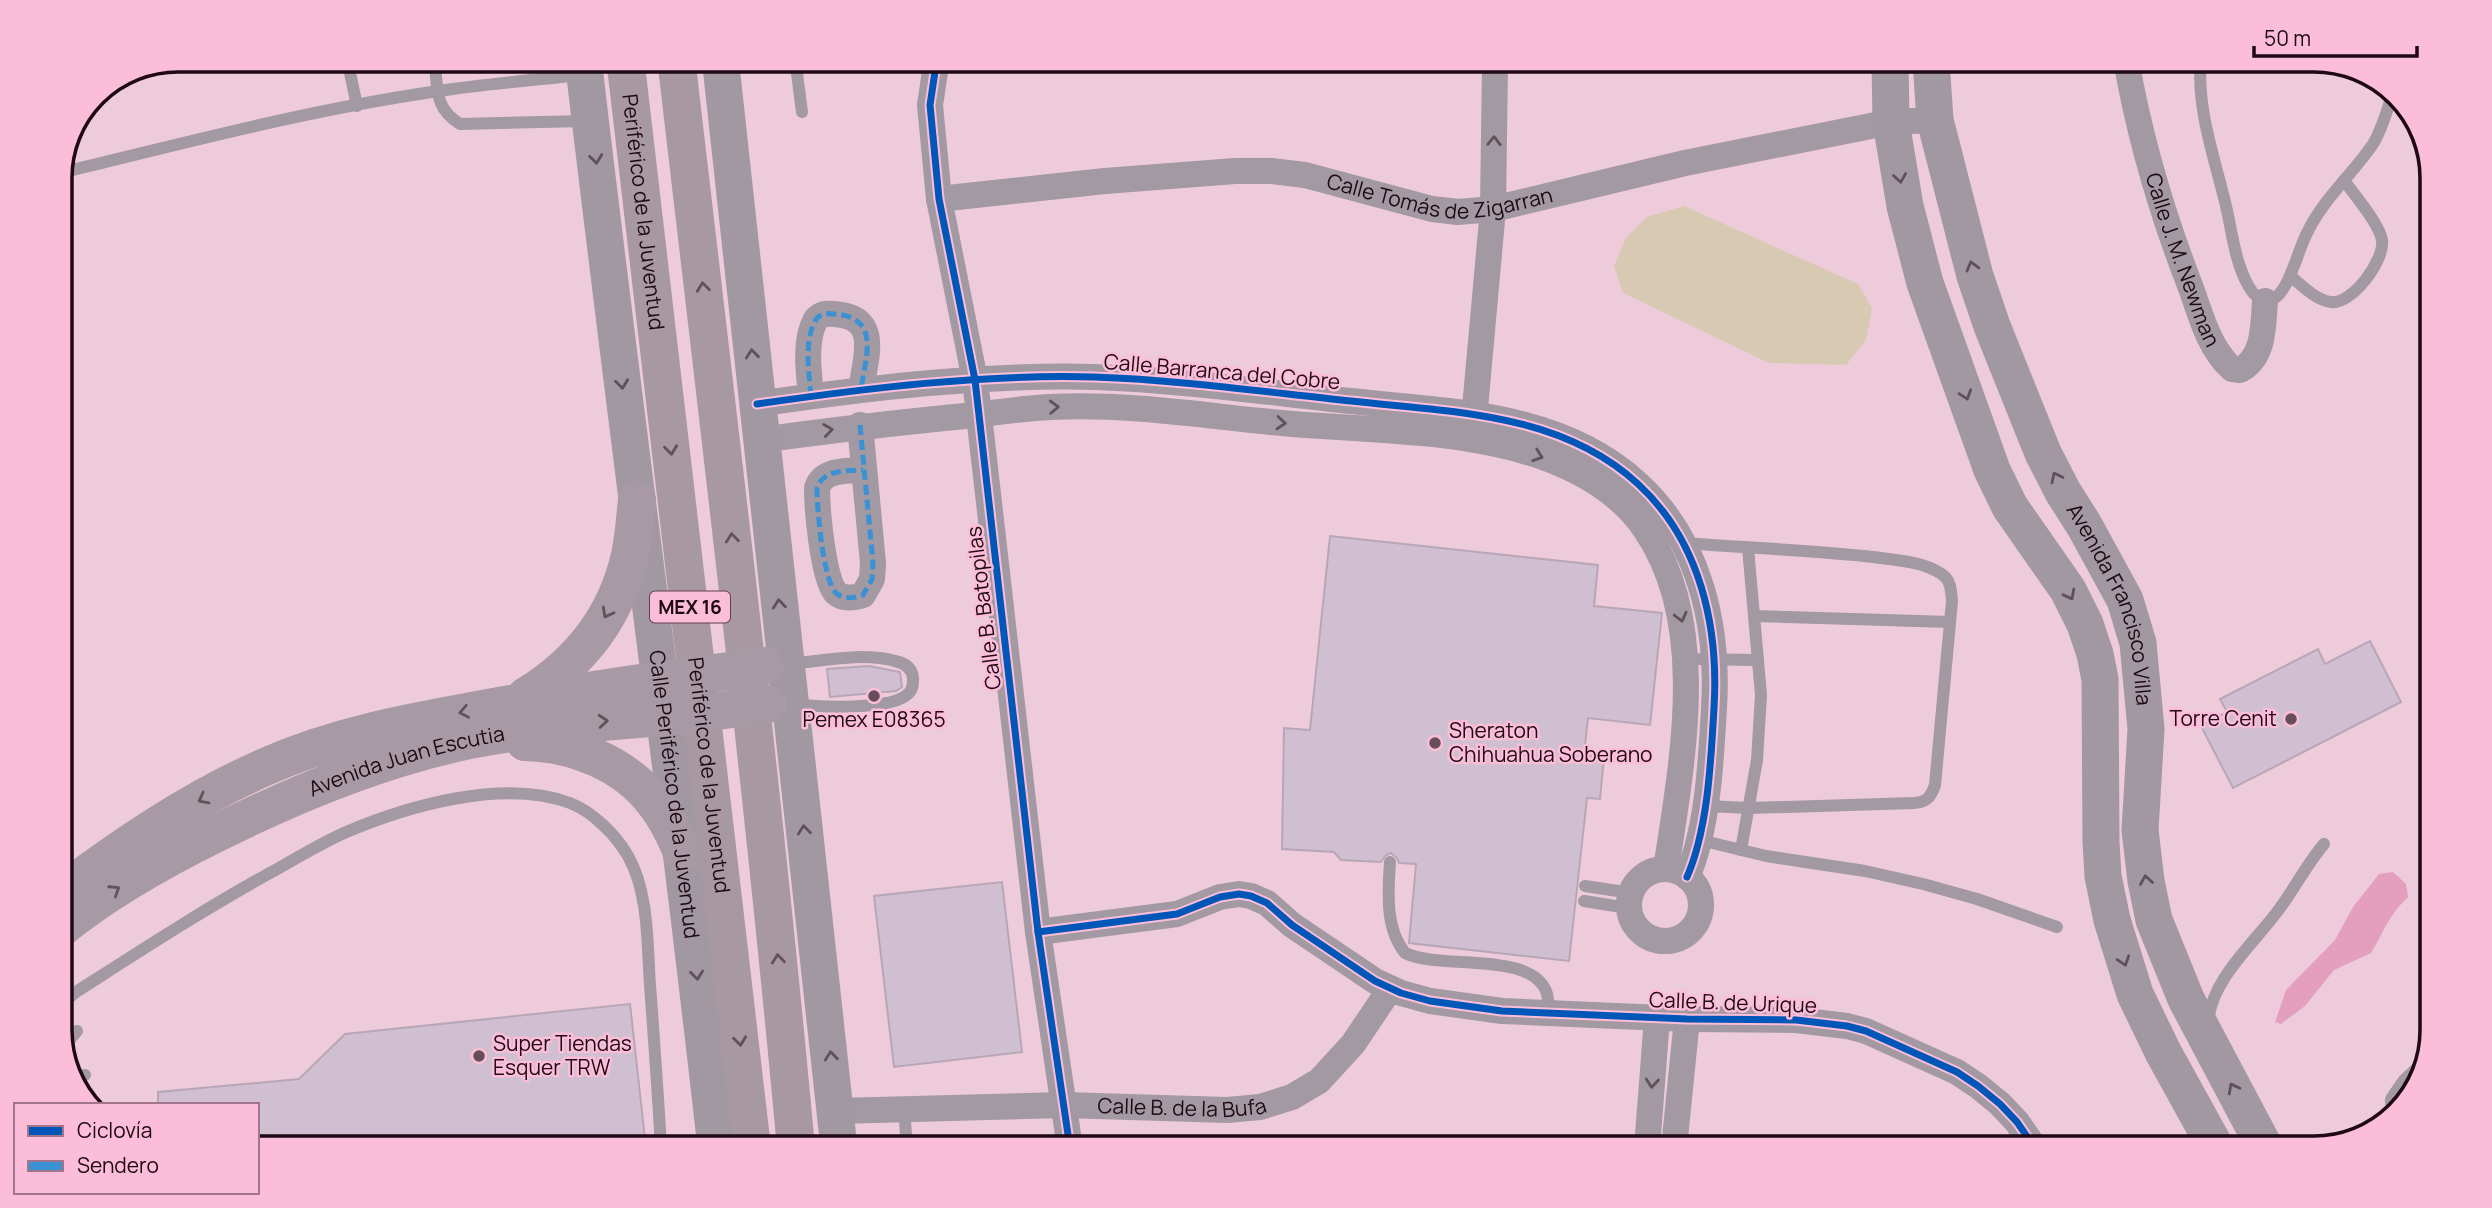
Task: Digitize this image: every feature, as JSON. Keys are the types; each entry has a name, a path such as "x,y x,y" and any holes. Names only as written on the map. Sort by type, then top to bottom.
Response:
{"highway":[{"name":"Periférico de la Juventud","path":"627,72 750,1136"},
{"name":"MEX 16","path":"678,72 780,970 795,1136"}],"main road":[{"name":"Calle Periférico de la Juventud","path":"584,72 637,500 670,698 683,854 715,1136"},
{"path":"722,72 761,440 779,704 838,1136"},
{"name":"Avenida Francisco Villa","path":"1890,72 1891,122 1905,206 1925,283 1992,470 2010,507 2068,590 2085,624 2095,654 2100,679 2103,876 2112,919 2135,994 2209,1136"},
{"name":"Avenida Francisco Villa","path":"1932,72 1935,120 1975,276 1992,326 2043,453 2124,600 2138,643 2146,729 2140,831 2154,920 2171,967 2258,1136"},
{"path":"516,703 567,668 596,632 622,582 630,554 637,500"},
{"name":"Avenida Juan Escutia","path":"72,921 152,866 300,793 356,773 467,741 558,725 670,698 775,665"},
{"name":"Avenida Juan Escutia","path":"72,884 152,829 240,779 286,759 381,729 593,689 670,698 779,704"},
{"path":"467,741 542,743 567,748 609,764 635,782 654,802 668,822 683,854"},
{"path":"240,779 254,814"}],"street":[{"name":"Calle B. Batopilas","path":"935,72 930,105 939,199 975,380 1038,932 1069,1136"},
{"path":"1495,72 1493,209 1473,427 1522,423 1581,446 1610,477 1658,551 1676,601 1683,628 1686,659 1676,873"},
{"name":"Calle J. M. Newman","path":"2128,72 2153,181 2175,247 2206,330 2217,351 2232,369 2240,370 2254,359 2260,344 2265,301"},
{"name":"Calle Tomás de Zigarran","path":"939,199 1105,181 1235,171 1271,171 1305,175 1432,209 1458,212 1493,209 1685,163 1891,122 1935,120"},
{"path":"811,396 809,350 816,320 828,314 857,319 864,327 866,351 861,407 863,470"},
{"name":"Calle Barranca del Cobre","path":"761,440 861,407 975,380 1090,377 1153,380 1473,427"},
{"path":"1151,410 1153,380"},
{"name":"Calle Barranca del Cobre","path":"757,404 811,396 861,407 979,414 1054,407 1473,427"},
{"path":"1610,477 1637,483 1655,501 1685,542 1702,584 1716,658 1710,768 1700,840 1676,873"},
{"path":"1676,873 1699,893 1701,903 1696,922 1682,937 1672,940 1652,939 1636,927 1630,900 1640,879 1647,874 1676,873"},
{"name":"Calle B. de Urique","path":"1038,932 1177,915 1220,898 1239,894 1251,896 1267,903 1292,925 1390,989 1430,1001 1502,1011 1687,1019 1796,1020 1866,1031 1957,1072 2009,1113 2026,1136"},
{"name":"Calle B. de la Bufa","path":"837,1111 1065,1105 1227,1110 1260,1107 1292,1097 1319,1081 1353,1044 1390,989"},
{"path":"1648,1136 1657,1017"},
{"path":"1675,1136 1687,1019"}],"lane":[{"path":"350,72 357,106"},
{"path":"436,72 440,106 449,117 460,124 591,121"},
{"path":"72,170 357,106 570,72"},
{"path":"797,72 802,112"},
{"path":"2201,72 2200,89 2205,115 2239,263 2250,289 2265,301 2280,296 2308,230 2325,203 2374,142 2389,103"},
{"path":"2290,276 2322,300 2339,302 2352,294 2371,272 2382,249 2382,239 2344,180"},
{"path":"1685,542 1905,561 1928,567 1948,579 1951,587 1935,785 1930,797 1920,803 1750,808 1704,806"},
{"path":"1741,849 1750,808 1760,728 1761,695 1748,548"},
{"path":"1755,616 1950,622"},
{"path":"775,665 881,658 906,665 913,678 912,690 895,701 831,708 779,704"},
{"path":"1686,659 1758,660"},
{"path":"72,997 127,959 239,890 343,834 386,817 456,799 493,793 571,803 599,822 617,839 629,858 639,883 646,922 660,1136"},
{"path":"1700,840 1923,884 2057,927"},
{"path":"2207,1041 2209,1012 2228,974 2278,911 2324,844"},
{"path":"1390,862 1390,919 1394,934 1405,953 1428,961 1486,963 1512,967 1539,981 1546,989 1548,1012"},
{"path":"1585,886 1630,900"},
{"path":"1584,901 1630,900"},
{"path":"72,1037 77,1031"},
{"path":"904,1108 906,1136"}],"shaded area":[{"path":"1684,206 1858,284 1872,308 1866,340 1846,365 1769,363 1623,293 1614,266 1626,238 1647,217"},
{"path":"2393,872 2406,884 2408,897 2391,917 2371,953 2334,970 2305,1006 2281,1024 2275,1022 2286,990 2335,940 2353,907 2379,874"}],"building":[{"name":"Sheraton Chihuahua Soberano","path":"1330,536 1598,565 1594,606 1662,613 1650,725 1588,718 1584,755 1604,757 1600,799 1587,798 1569,961 1409,943 1416,864 1399,863 1391,853 1381,862 1341,860 1334,852 1282,849 1284,728 1310,730"},
{"name":"Torre Cenit","path":"2370,641 2401,702 2233,788 2201,726 2227,712 2220,699 2318,649 2325,664"},
{"path":"869,666 900,672 902,687 896,691 830,697 827,669"},
{"path":"1002,882 1022,1052 894,1067 874,896"},
{"name":"Super Tiendas Esquer TRW","path":"630,1004 645,1136 259,1136 259,1103 158,1103 158,1092 299,1079 345,1034"}],"marked path":[{"path":"811,396 809,338 815,321 826,314 849,317 859,322 865,330 867,352 861,389"},
{"path":"860,425 873,563 872,579 863,595 846,598 836,593 831,586 824,559 817,488 824,477 830,474 863,470"}],"cycle path":[{"path":"935,72 930,105 939,199 975,380 1038,932 1068,1136"},
{"path":"757,404 925,383 1094,377 1190,384 1465,413 1539,429 1574,442 1607,460 1638,484 1659,507 1691,558 1701,587 1713,646 1714,708 1704,816 1687,877"},
{"path":"1038,932 1177,914 1220,897 1239,894 1251,896 1267,903 1292,925 1375,981 1401,993 1430,1001 1502,1011 1687,1019 1796,1020 1866,1031 1957,1072 2000,1104 2027,1136"}],"place":[{"name":"Pemex E08365","path":"874,696"},
{"name":"Torre Cenit","path":"2291,719"},
{"name":"Sheraton Chihuahua Soberano","path":"1435,743"},
{"name":"Super Tiendas Esquer TRW","path":"479,1056"}]}
